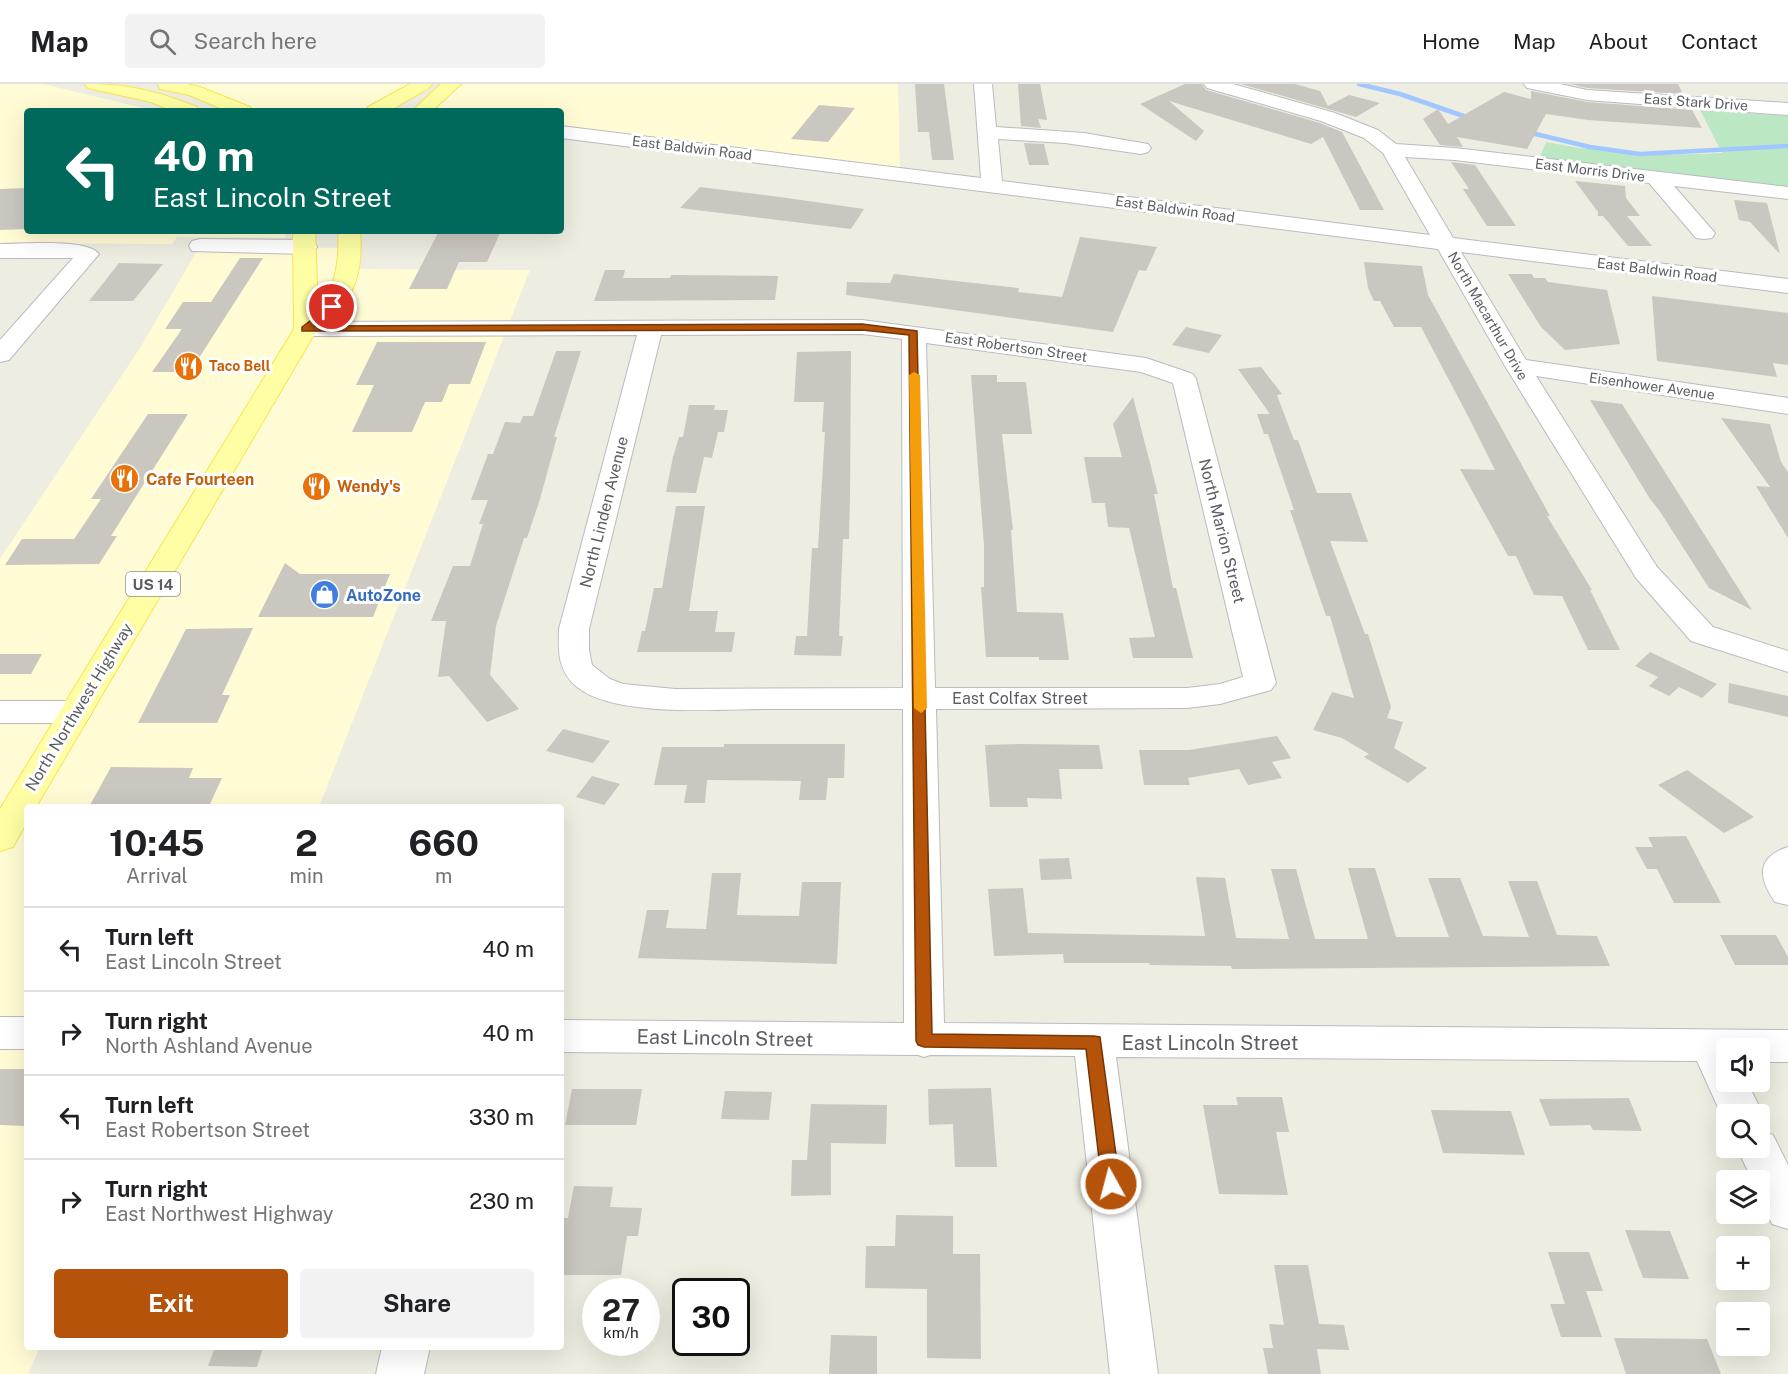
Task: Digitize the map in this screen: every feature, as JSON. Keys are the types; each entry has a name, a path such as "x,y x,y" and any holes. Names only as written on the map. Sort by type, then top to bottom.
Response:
{"main road":[{"path":"94,84 157,98 182,108"},
{"path":"162,84 194,91 236,108"},
{"path":"380,108 423,84"},
{"path":"439,105 452,84"},
{"name":"US 14","path":"306,329 332,307 348,269 350,234"},
{"path":"305,239 306,329"},
{"name":"North Northwest Highway","path":"0,838 306,329"}],"street":[{"path":"983,84 992,184"},
{"name":"North Macarthur Drive","path":"1213,84 1328,117 1371,134 1391,150 1517,366 1646,572 1702,634 1788,662"},
{"name":"East Stark Drive","path":"1533,84 1587,95 1788,109"},
{"name":"East Baldwin Road","path":"564,132 992,184 1446,244 1788,286"},
{"path":"989,133 1047,134 1101,140 1141,148"},
{"name":"East Morris Drive","path":"1391,150 1455,154 1788,193"},
{"path":"1656,178 1704,233"},
{"path":"200,246 305,239"},
{"path":"0,251 78,251 88,254 0,355"},
{"name":"East Robertson Street","path":"306,329 862,327 1146,365 1184,379"},
{"name":"North Linden Avenue","path":"599,687 579,670 574,658 574,629 651,328"},
{"path":"914,333 924,1041"},
{"name":"Eisenhower Avenue","path":"1517,366 1788,406"},
{"name":"North Marion Street","path":"1184,379 1260,683"},
{"name":"East Colfax Street","path":"599,687 634,696 675,699 1187,698 1220,694 1260,683"},
{"path":"0,712 76,712"},
{"path":"1788,860 1779,870 1781,883 1788,892"},
{"path":"0,1033 24,1034"},
{"name":"East Lincoln Street","path":"564,1036 924,1041 1788,1046"},
{"path":"1094,1042 1134,1374"},
{"path":"1710,1047 1737,1104"},
{"path":"1763,1158 1788,1210"},
{"path":"400,1374 405,1350"}],"shaded area":[{"path":"0,84 43,84 143,108 24,108 24,234 285,234 286,238 177,237 172,244 0,243"},
{"path":"163,84 423,84 380,108 234,108"},
{"path":"452,84 898,84 900,173 564,132 564,108 436,107"},
{"path":"200,246 350,248 348,269 530,270 320,804 24,804 24,1350 39,1350 28,1374 0,1374 0,559 140,348"}],"green space":[{"path":"1700,110 1788,116 1788,187 1539,159 1546,142 1634,153 1722,153"}],"building":[{"path":"915,84 944,84 954,160 932,160 929,132 918,132"},
{"path":"1018,84 1040,84 1047,120 1038,119 1041,128 1021,126"},
{"path":"1185,84 1202,84 1206,90 1320,123 1342,132 1384,210 1360,210 1323,137 1311,144 1169,101 1204,131 1196,141 1140,104"},
{"path":"1241,84 1295,84 1320,91 1328,106 1349,95 1380,103 1356,117"},
{"path":"1570,84 1678,84 1683,94 1587,88"},
{"path":"1531,91 1587,102 1692,110 1702,128 1588,120 1546,114 1527,149 1457,137 1463,147 1440,145 1423,119 1438,109 1448,124 1504,92 1531,99"},
{"path":"819,105 855,108 828,142 791,139"},
{"path":"1024,143 1044,144 1049,165 1029,165"},
{"path":"1451,162 1475,165 1516,226 1487,226 1463,189 1469,189"},
{"path":"1575,181 1625,186 1626,198 1640,216 1627,216 1652,246 1628,246 1603,216 1598,216 1598,212"},
{"path":"700,187 864,209 851,229 680,208"},
{"path":"24,188 24,229 0,230 0,189"},
{"path":"1734,200 1767,203 1780,254 1750,222 1739,220"},
{"path":"437,234 500,234 487,262 459,262 447,289 409,289"},
{"path":"1080,237 1157,247 1146,271 1139,270 1113,332 846,295 847,282 890,283 894,274 1019,288 1018,292 1062,297"},
{"path":"240,258 263,258 190,372 152,372 182,329 165,329 183,302 211,302"},
{"path":"1364,262 1422,266 1428,295 1550,516 1547,516 1592,590 1590,590 1620,650 1588,650 1562,596 1534,595 1516,556 1508,556 1460,469 1495,470 1421,327 1394,327 1380,301 1374,301 1368,288"},
{"path":"119,263 163,264 133,301 89,301"},
{"path":"605,270 625,270 623,278 670,278 671,275 778,276 775,300 594,301"},
{"path":"1508,274 1532,274 1534,278 1545,278 1548,282 1607,290 1620,344 1565,350 1541,327"},
{"path":"1652,296 1788,313 1788,365 1773,363 1777,377 1657,361"},
{"path":"1186,327 1222,335 1209,353 1172,345"},
{"path":"377,342 486,342 470,384 449,384 442,402 425,402 412,432 352,432 374,385 356,385"},
{"path":"556,351 581,351 554,437 557,437 540,499 527,538 524,538 496,626 490,675 519,709 487,722 449,676 438,677 446,621 431,621 453,566 470,566 483,524 479,524 488,500 471,500 488,454 493,454 505,422 520,423 523,416 533,416"},
{"path":"851,351 849,539 843,539 839,636 843,636 841,656 794,655 796,636 807,636 812,548 818,548 825,432 822,432 824,402 794,402 797,352"},
{"path":"1261,367 1282,394 1277,395 1294,440 1298,440 1317,493 1351,493 1368,542 1330,541 1365,634 1368,634 1391,707 1387,718 1403,722 1394,748 1427,768 1408,783 1364,757 1369,754 1342,738 1313,730 1332,692 1354,698 1330,616 1326,616 1290,510 1294,510 1268,434 1264,434 1257,414 1270,414 1238,369"},
{"path":"971,375 997,375 997,382 1026,382 1032,434 1002,434 1013,530 1011,530 1017,612 1063,613 1069,660 1039,660 1039,657 986,657 981,587 984,587 984,546"},
{"path":"1133,397 1158,494 1154,494 1173,588 1176,588 1193,658 1133,658 1129,638 1155,637 1129,528 1108,527 1105,503 1092,503 1084,457 1122,457 1113,424"},
{"path":"1590,400 1622,404 1752,610 1709,588 1650,499"},
{"path":"689,405 715,405 714,410 728,410 724,432 718,432 712,458 704,457 696,493 666,492 679,437 683,437"},
{"path":"148,414 188,414 111,536 117,536 99,564 5,565 22,539 74,539 101,499 91,499"},
{"path":"1721,418 1770,424 1781,462 1788,472 1788,538 1756,486 1770,487"},
{"path":"676,506 705,506 689,611 718,611 715,632 735,632 732,652 637,652 642,631 645,631 654,588 662,588"},
{"name":"AutoZone","path":"285,563 300,574 390,574 373,617 258,617"},
{"path":"253,628 222,695 230,695 217,723 138,723 186,629"},
{"path":"1650,652 1717,684 1702,698 1679,687 1669,696 1649,686 1658,677 1635,666"},
{"path":"0,654 42,654 31,674 0,674"},
{"path":"1729,683 1788,696 1788,717 1728,703"},
{"path":"563,729 610,741 593,763 546,751"},
{"path":"1277,736 1291,758 1272,762 1282,778 1248,785 1239,769 1188,778 1190,785 1144,785 1139,750 1189,750"},
{"path":"724,744 845,744 844,778 828,778 826,800 799,800 801,781 707,780 705,803 684,803 687,785 654,785 662,747 724,747"},
{"path":"985,745 1099,745 1103,769 1059,769 1062,799 1027,798 1028,807 990,807"},
{"path":"111,767 193,768 189,778 222,778 210,804 91,804"},
{"path":"1687,770 1754,817 1724,833 1658,785"},
{"path":"592,776 620,784 604,805 576,797"},
{"path":"1686,836 1721,903 1674,903 1657,869 1647,869 1635,847 1653,847 1648,837"},
{"path":"1069,858 1072,879 1041,880 1039,859"},
{"path":"1348,868 1375,868 1396,937 1449,937 1428,878 1460,878 1483,936 1529,937 1508,881 1537,881 1557,935 1597,936 1610,966 1232,969 1231,966 1150,965 1149,963 1064,963 1063,954 994,956 988,889 1023,888 1028,933 1205,936 1196,877 1225,878 1236,938 1289,939 1271,869 1296,869 1315,939 1368,939"},
{"path":"712,873 741,873 737,915 799,916 802,882 841,882 837,964 638,958 647,910 669,910 666,928 706,929"},
{"path":"1720,935 1776,935 1788,957 1788,965 1735,965"},
{"path":"0,1069 24,1069 24,1126 0,1125"},
{"path":"991,1088 997,1167 955,1167 953,1124 929,1125 928,1089"},
{"path":"572,1089 642,1089 636,1125 565,1125"},
{"path":"725,1091 772,1092 769,1120 721,1119"},
{"path":"1236,1097 1282,1097 1289,1132 1276,1132 1288,1195 1219,1194 1203,1105 1238,1105"},
{"path":"1629,1098 1642,1131 1593,1130 1590,1125 1550,1126 1539,1099"},
{"path":"811,1104 887,1105 886,1144 831,1143 831,1195 791,1196 792,1160 807,1160"},
{"path":"1431,1110 1511,1111 1525,1155 1443,1153"},
{"path":"574,1186 613,1187 610,1207 642,1208 638,1236 627,1236 621,1275 564,1275 564,1218 568,1218"},
{"path":"896,1215 953,1216 953,1254 980,1254 981,1359 927,1358 927,1289 865,1288 866,1246 895,1246"},
{"path":"1625,1230 1670,1231 1689,1279 1643,1278"},
{"path":"1548,1252 1589,1252 1603,1291 1586,1291 1602,1337 1561,1337 1550,1304 1565,1304"},
{"path":"1274,1265 1308,1265 1319,1324 1344,1325 1349,1350 1317,1349 1321,1374 1268,1374 1263,1348 1273,1348 1269,1324 1284,1325"},
{"path":"831,1335 877,1336 877,1374 829,1374"},
{"path":"1614,1338 1707,1339 1721,1374 1626,1374"},
{"path":"214,1350 262,1350 257,1367 208,1366"}],"waterway":[{"path":"1359,84 1400,94 1472,119"},
{"path":"1527,132 1590,147 1640,154 1788,146"}],"slow traffic":[{"path":"914,375 921,708"}],"place":[{"name":"Taco Bell","path":"188,366"},
{"name":"Cafe Fourteen","path":"125,479"},
{"name":"Wendy's","path":"316,486"},
{"name":"AutoZone","path":"325,595"}],"route":[{"path":"332,307 306,329 862,327 914,333 924,1041 1094,1042 1111,1184"}]}
